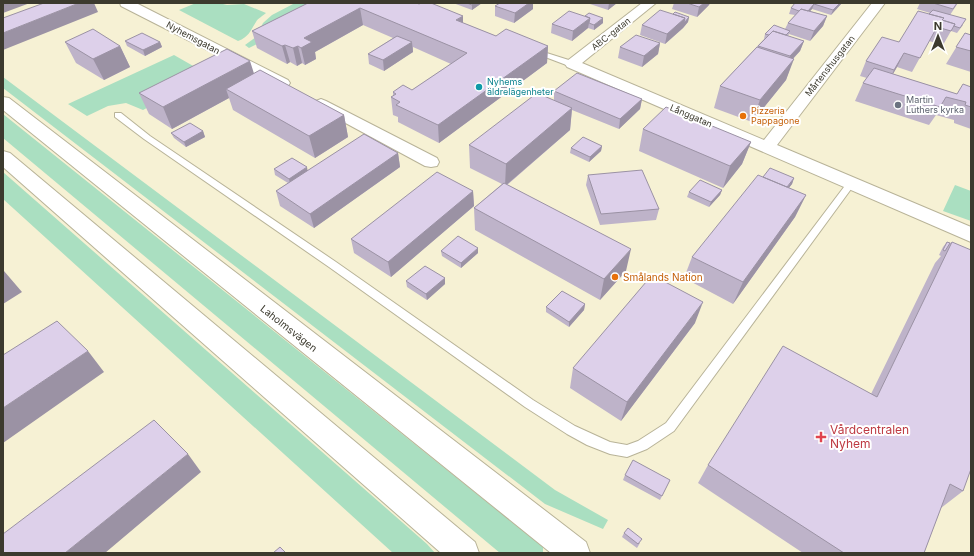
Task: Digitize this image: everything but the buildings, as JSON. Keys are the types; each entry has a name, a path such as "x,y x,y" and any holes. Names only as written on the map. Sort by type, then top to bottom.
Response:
{"highway":[{"name":"Laholmsvägen","path":"3,102 575,553"},
{"path":"3,157 464,553"}],"street":[{"name":"Nyhemsgatan","path":"126,3 294,90"},
{"name":"ABC-gatan","path":"572,64 650,3"},
{"name":"Mårtenshusgatan","path":"766,148 879,3"},
{"name":"Långgatan","path":"572,64 850,185 971,235"},
{"path":"308,97 377,135 431,162"}],"lane":[{"name":"Långgatan","path":"528,48 572,64"},
{"path":"118,115 134,130 160,146 257,214 312,250 530,404 579,434 607,447 628,452 649,442 670,427 850,185"}],"green space":[{"path":"196,3 219,3 227,5 244,4 266,13 259,18 247,36 238,41 179,10"},
{"path":"295,3 339,3 249,48 245,45 256,37 263,23 272,15"},
{"path":"174,55 209,75 143,110 126,103 108,106 87,116 68,104"},
{"path":"3,77 555,490 608,520 603,529 545,504 3,88"},
{"path":"3,114 543,547 543,553 500,553 3,138"},
{"path":"3,172 427,544 435,553 393,553 3,199"},
{"path":"955,185 971,191 971,221 943,211"}],"place":[{"name":"Nyhems äldrelägenheter","path":"479,87"},
{"name":"Martin Luthers kyrka","path":"898,105"},
{"name":"Pizzeria Pappagone","path":"743,116"},
{"name":"Smålands Nation","path":"615,277"},
{"name":"Vårdcentralen Nyhem","path":"821,437"}]}
